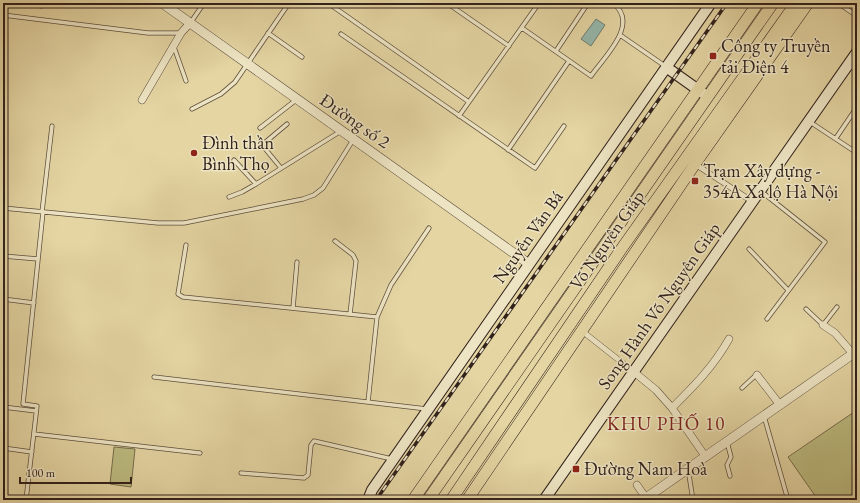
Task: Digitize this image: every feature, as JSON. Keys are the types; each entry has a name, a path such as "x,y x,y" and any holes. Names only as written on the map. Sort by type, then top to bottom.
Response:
{"highway":[{"name":"Võ Nguyên Giáp","path":"413,500 758,3"},
{"name":"Võ Nguyên Giáp","path":"428,500 773,3"},
{"name":"Võ Nguyên Giáp","path":"450,500 627,241 796,3"},
{"name":"Võ Nguyên Giáp","path":"467,500 695,164 808,3"}],"main road":[{"name":"Nguyễn Văn Bá","path":"368,500 372,490 711,3"},
{"name":"Song Hành Võ Nguyên Giáp","path":"544,500 809,121 852,67 857,52"},
{"path":"666,67 708,97"},
{"name":"Nguyễn Văn Bá","path":"360,500 364,495 372,490"}],"street":[{"name":"Đường số 2","path":"162,3 529,264"},
{"path":"142,100 181,33 190,23"},
{"path":"695,164 752,202"},
{"path":"638,485 645,499 763,415 856,355 835,333 824,325"},
{"path":"582,331 656,390 672,408 704,456"},
{"path":"672,408 703,378 716,362 729,339"},
{"path":"757,375 780,404"}],"lane":[{"path":"21,3 42,6"},
{"path":"190,23 204,3"},
{"path":"192,110 221,94 230,86 289,3"},
{"path":"328,3 469,102"},
{"path":"447,3 509,46"},
{"path":"459,116 538,5 532,3"},
{"path":"556,51 588,3"},
{"path":"522,28 591,76 620,34 624,25 624,17 621,10 613,3"},
{"path":"838,3 857,16"},
{"path":"3,15 148,33 181,33"},
{"path":"268,33 302,57"},
{"path":"341,34 535,168 564,126"},
{"path":"620,34 666,67"},
{"path":"174,47 186,81"},
{"path":"508,150 570,61"},
{"path":"260,128 297,99"},
{"path":"836,138 857,107"},
{"path":"809,121 857,153"},
{"path":"281,168 262,145 287,124"},
{"path":"26,500 37,406 23,404 52,126"},
{"path":"229,197 256,184 342,131"},
{"path":"3,208 162,223 184,223 303,199 314,195 323,188 354,140"},
{"path":"234,160 256,184"},
{"path":"761,191 825,242 767,319"},
{"path":"368,402 377,317 391,285 429,228"},
{"path":"335,241 353,255 356,261 350,314"},
{"path":"186,245 178,294 183,297 377,317"},
{"path":"749,249 788,290"},
{"path":"3,256 38,260"},
{"path":"293,308 297,262"},
{"path":"3,299 34,303"},
{"path":"806,308 824,325 837,307"},
{"path":"742,388 757,375"},
{"path":"154,377 428,409"},
{"path":"3,407 36,411"},
{"path":"763,415 788,500"},
{"path":"34,434 200,453"},
{"path":"241,473 304,478 308,475 311,445 314,441 393,460"},
{"path":"726,441 731,457 727,465 730,476"},
{"path":"3,448 32,452"},
{"path":"688,468 693,500"}],"shaded area":[{"path":"596,19 605,25 591,46 581,39"},
{"path":"857,410 857,494 848,500 818,500 788,457"},
{"path":"114,447 135,449 131,487 110,484"}],"railway":[{"path":"376,500 727,3"}],"place":[{"name":"Công ty Truyền tải Điện 4","path":"713,56"},
{"name":"Đình thần Bình Thọ","path":"194,153"},
{"name":"Trạm Xây dựng - 354A Xa lộ Hà Nội","path":"695,181"},
{"name":"Đường Nam Hoà","path":"576,469"}],"district":[{"name":"KHU PHỐ 10","path":"666,423"}]}
